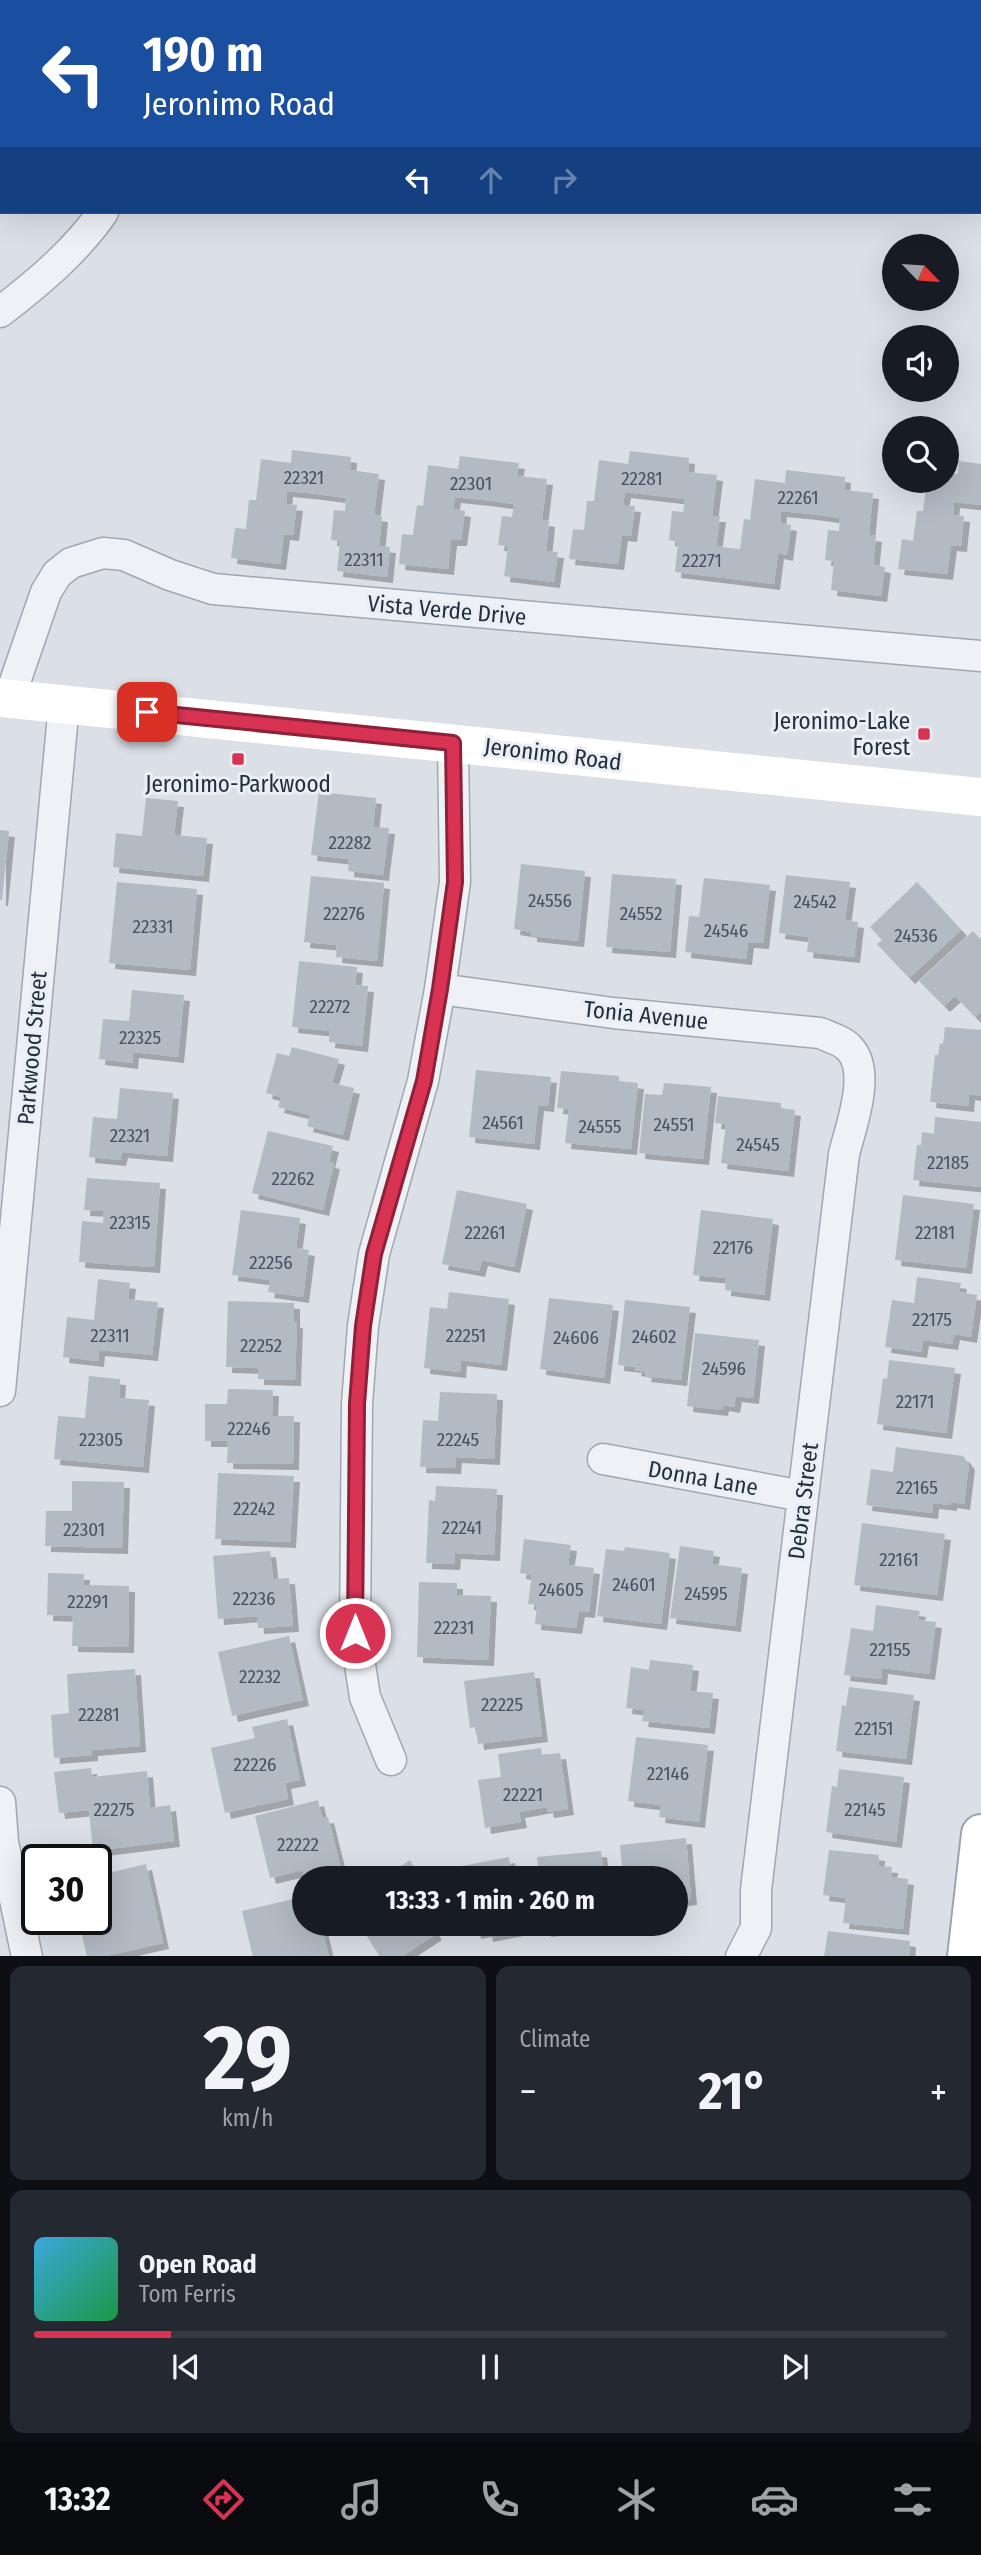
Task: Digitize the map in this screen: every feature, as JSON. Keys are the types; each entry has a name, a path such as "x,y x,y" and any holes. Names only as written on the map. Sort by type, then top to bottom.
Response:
{"main road":[{"name":"Jeronimo Road","path":"5,699 981,797"},
{"path":"967,1956 981,1834"}],"street":[{"path":"0,312 55,267 102,214"},
{"name":"Vista Verde Drive","path":"5,699 41,604 57,574 71,563 103,553 124,555 170,575 213,589 981,656"},
{"name":"Parkwood Street","path":"0,1391 64,704"},
{"path":"391,1760 365,1697 355,1633 357,1404 363,1326 374,1254 424,1081 440,989 455,882 453,743"},
{"name":"Tonia Avenue","path":"440,989 613,1013 820,1032 849,1048"},
{"name":"Debra Street","path":"742,1956 756,1928 756,1890 844,1154 857,1098 860,1068 849,1048"},
{"name":"Donna Lane","path":"603,1459 803,1496"},
{"path":"0,1802 2,1842 27,1956"}],"building":[{"path":"292,450 351,457 350,470 379,474 374,515 382,516 379,546 390,547 387,577 337,571 340,541 331,540 334,510 345,511 346,498 317,494 287,491 286,504 297,505 293,535 284,534 280,564 231,558 235,528 246,529 249,500 256,500 261,459 291,463"},
{"path":"630,451 689,458 688,472 717,475 712,516 720,516 716,546 740,549 744,519 750,520 755,479 785,483 786,470 845,477 844,490 873,493 869,535 876,536 873,565 885,567 881,596 831,590 834,561 825,560 828,530 839,531 840,518 811,514 781,511 780,523 791,525 787,555 778,553 774,584 675,572 678,542 669,540 672,511 683,512 685,499 625,492 623,505 635,506 631,536 622,535 618,564 569,559 573,529 584,530 587,501 594,501 599,460 628,464"},
{"path":"460,456 519,463 517,476 547,479 542,520 549,521 546,551 558,552 554,582 504,576 508,546 498,545 502,516 512,517 514,504 484,500 455,497 453,509 465,511 461,540 451,540 448,569 399,564 402,534 413,535 417,505 423,506 428,465 458,469"},
{"path":"959,461 981,464 981,505 954,502 953,515 964,516 961,546 951,545 947,574 898,569 902,539 913,541 917,511 923,511 925,493 959,493"},
{"path":"319,792 376,798 373,827 389,828 383,875 348,871 349,859 311,855"},
{"path":"146,798 178,801 174,835 207,838 203,876 113,867 116,833 142,836"},
{"path":"0,830 9,831 2,900 0,900"},
{"path":"521,864 585,871 578,941 531,936 531,932 514,929"},
{"path":"612,874 676,879 670,952 606,947"},
{"path":"786,875 850,882 845,920 858,922 854,957 807,952 809,937 779,933"},
{"path":"311,876 384,883 377,961 336,957 337,945 304,942"},
{"path":"704,878 770,885 763,943 748,942 746,959 685,952 689,916 699,917"},
{"path":"117,882 197,889 190,970 109,963"},
{"path":"917,882 961,930 909,978 877,944 882,940 870,927"},
{"path":"973,931 981,940 981,1012 975,1017 955,996 944,1006 919,981"},
{"path":"299,961 357,967 355,985 368,986 362,1046 329,1042 330,1031 292,1027"},
{"path":"132,990 184,995 178,1057 133,1052 132,1063 99,1059 103,1019 129,1021"},
{"path":"945,1027 981,1030 981,1096 969,1094 968,1106 930,1102 935,1055 938,1055 940,1043 943,1044"},
{"path":"292,1047 339,1059 332,1083 354,1088 343,1135 307,1126 310,1115 278,1107 281,1097 266,1093 277,1053 289,1056"},
{"path":"476,1070 551,1077 548,1106 538,1105 534,1144 469,1137"},
{"path":"561,1071 619,1076 619,1081 638,1083 631,1149 565,1143 569,1109 557,1108"},
{"path":"664,1083 711,1087 703,1159 639,1153 645,1094 662,1095"},
{"path":"120,1088 173,1093 167,1156 122,1152 120,1160 89,1157 93,1117 117,1119"},
{"path":"718,1096 781,1103 781,1108 795,1110 788,1171 721,1163 726,1124 715,1123"},
{"path":"935,1117 981,1122 981,1187 913,1180 917,1145 921,1145 922,1132 934,1134"},
{"path":"268,1131 333,1146 329,1162 334,1163 323,1210 252,1193"},
{"path":"87,1178 160,1183 154,1267 79,1262 82,1221 103,1223 104,1211 84,1210"},
{"path":"457,1190 527,1204 514,1267 482,1260 479,1271 442,1264"},
{"path":"903,1195 974,1204 966,1268 895,1260"},
{"path":"241,1210 300,1218 296,1248 309,1250 303,1297 268,1292 270,1280 232,1275"},
{"path":"701,1210 773,1219 764,1295 725,1290 726,1278 693,1275"},
{"path":"917,1277 961,1283 959,1292 977,1295 971,1337 954,1334 952,1344 923,1340 921,1352 885,1347 892,1300 914,1303"},
{"path":"98,1279 130,1283 128,1299 158,1302 152,1355 99,1350 98,1361 63,1357 67,1317 94,1320"},
{"path":"449,1292 509,1299 501,1365 461,1360 460,1372 424,1368 430,1307 447,1309"},
{"path":"549,1298 613,1305 604,1378 540,1369"},
{"path":"625,1300 690,1307 681,1380 645,1376 646,1372 635,1370 636,1367 618,1365"},
{"path":"228,1301 294,1303 294,1322 297,1322 295,1380 258,1379 258,1368 226,1367"},
{"path":"695,1333 759,1340 753,1398 736,1396 734,1407 723,1405 722,1410 687,1406"},
{"path":"889,1360 955,1368 946,1433 877,1424 883,1378 887,1379"},
{"path":"89,1376 120,1379 119,1398 149,1400 143,1467 54,1459 58,1416 85,1418"},
{"path":"228,1389 273,1390 272,1416 294,1416 293,1464 227,1463 228,1441 205,1441 205,1404 227,1404"},
{"path":"440,1392 497,1394 494,1459 456,1457 455,1468 420,1467 423,1420 438,1421"},
{"path":"896,1447 963,1456 969,1464 964,1504 933,1503 932,1513 866,1505 871,1469 893,1472"},
{"path":"218,1473 294,1476 290,1542 215,1539"},
{"path":"72,1481 124,1482 122,1548 45,1546 46,1511 72,1511"},
{"path":"436,1486 497,1489 494,1555 455,1553 454,1564 426,1563 429,1500 435,1501"},
{"path":"862,1523 945,1534 937,1595 854,1585"},
{"path":"524,1539 571,1545 568,1565 594,1568 589,1612 579,1611 576,1628 535,1624 537,1605 528,1604 532,1575 520,1573"},
{"path":"680,1546 714,1551 712,1564 742,1568 735,1626 670,1618"},
{"path":"625,1547 670,1553 661,1624 597,1616 606,1549 624,1551"},
{"path":"270,1551 273,1579 289,1578 293,1626 258,1628 257,1616 218,1619 213,1556"},
{"path":"48,1573 84,1574 83,1585 129,1586 128,1647 72,1646 73,1616 47,1615"},
{"path":"419,1582 457,1583 457,1595 491,1596 488,1660 417,1657"},
{"path":"876,1605 920,1611 918,1620 936,1622 929,1674 882,1668 881,1679 844,1675 851,1628 873,1631"},
{"path":"289,1636 303,1700 232,1716 218,1652"},
{"path":"650,1660 693,1665 690,1691 713,1693 709,1728 642,1721 644,1710 626,1708 631,1667 649,1670"},
{"path":"135,1669 140,1746 92,1750 92,1755 54,1758 51,1715 69,1713 67,1674"},
{"path":"534,1672 542,1736 478,1744 476,1727 470,1728 464,1681"},
{"path":"849,1687 914,1695 906,1759 836,1751 842,1705 846,1706"},
{"path":"287,1719 300,1780 285,1783 288,1799 225,1813 211,1748 255,1738 252,1727"},
{"path":"636,1737 708,1745 699,1822 659,1817 661,1805 628,1801"},
{"path":"541,1748 542,1755 560,1753 568,1809 548,1812 547,1807 519,1812 521,1822 485,1828 478,1780 501,1777 498,1754"},
{"path":"91,1768 92,1777 147,1771 150,1808 170,1805 174,1841 112,1849 112,1844 92,1844 89,1810 59,1813 54,1772"},
{"path":"839,1769 904,1777 896,1842 826,1832 832,1786 837,1787"},
{"path":"318,1800 322,1818 328,1817 340,1866 292,1866 292,1873 270,1878 255,1816"},
{"path":"686,1838 691,1899 688,1899 688,1866 622,1866 620,1845"},
{"path":"829,1850 879,1855 878,1866 892,1867 891,1877 908,1879 903,1929 843,1923 846,1898 823,1895"},
{"path":"601,1851 603,1866 538,1866 537,1857"},
{"path":"509,1857 510,1866 462,1866"},
{"path":"410,1860 414,1866 401,1866"},
{"path":"146,1864 163,1943 105,1956 87,1956 82,1935 112,1935 112,1872"},
{"path":"292,1899 292,1936 324,1936 329,1956 253,1956 242,1911"},
{"path":"828,1931 910,1941 909,1956 824,1956"},
{"path":"367,1936 433,1936 403,1956 379,1956"}],"place":[{"name":"Jeronimo-Lake Forest","path":"924,734"},
{"name":"Jeronimo-Parkwood","path":"238,759"}],"route":[{"path":"147,712 453,743 455,882 440,989 424,1081 374,1254 363,1326 357,1404 355,1633"}]}
